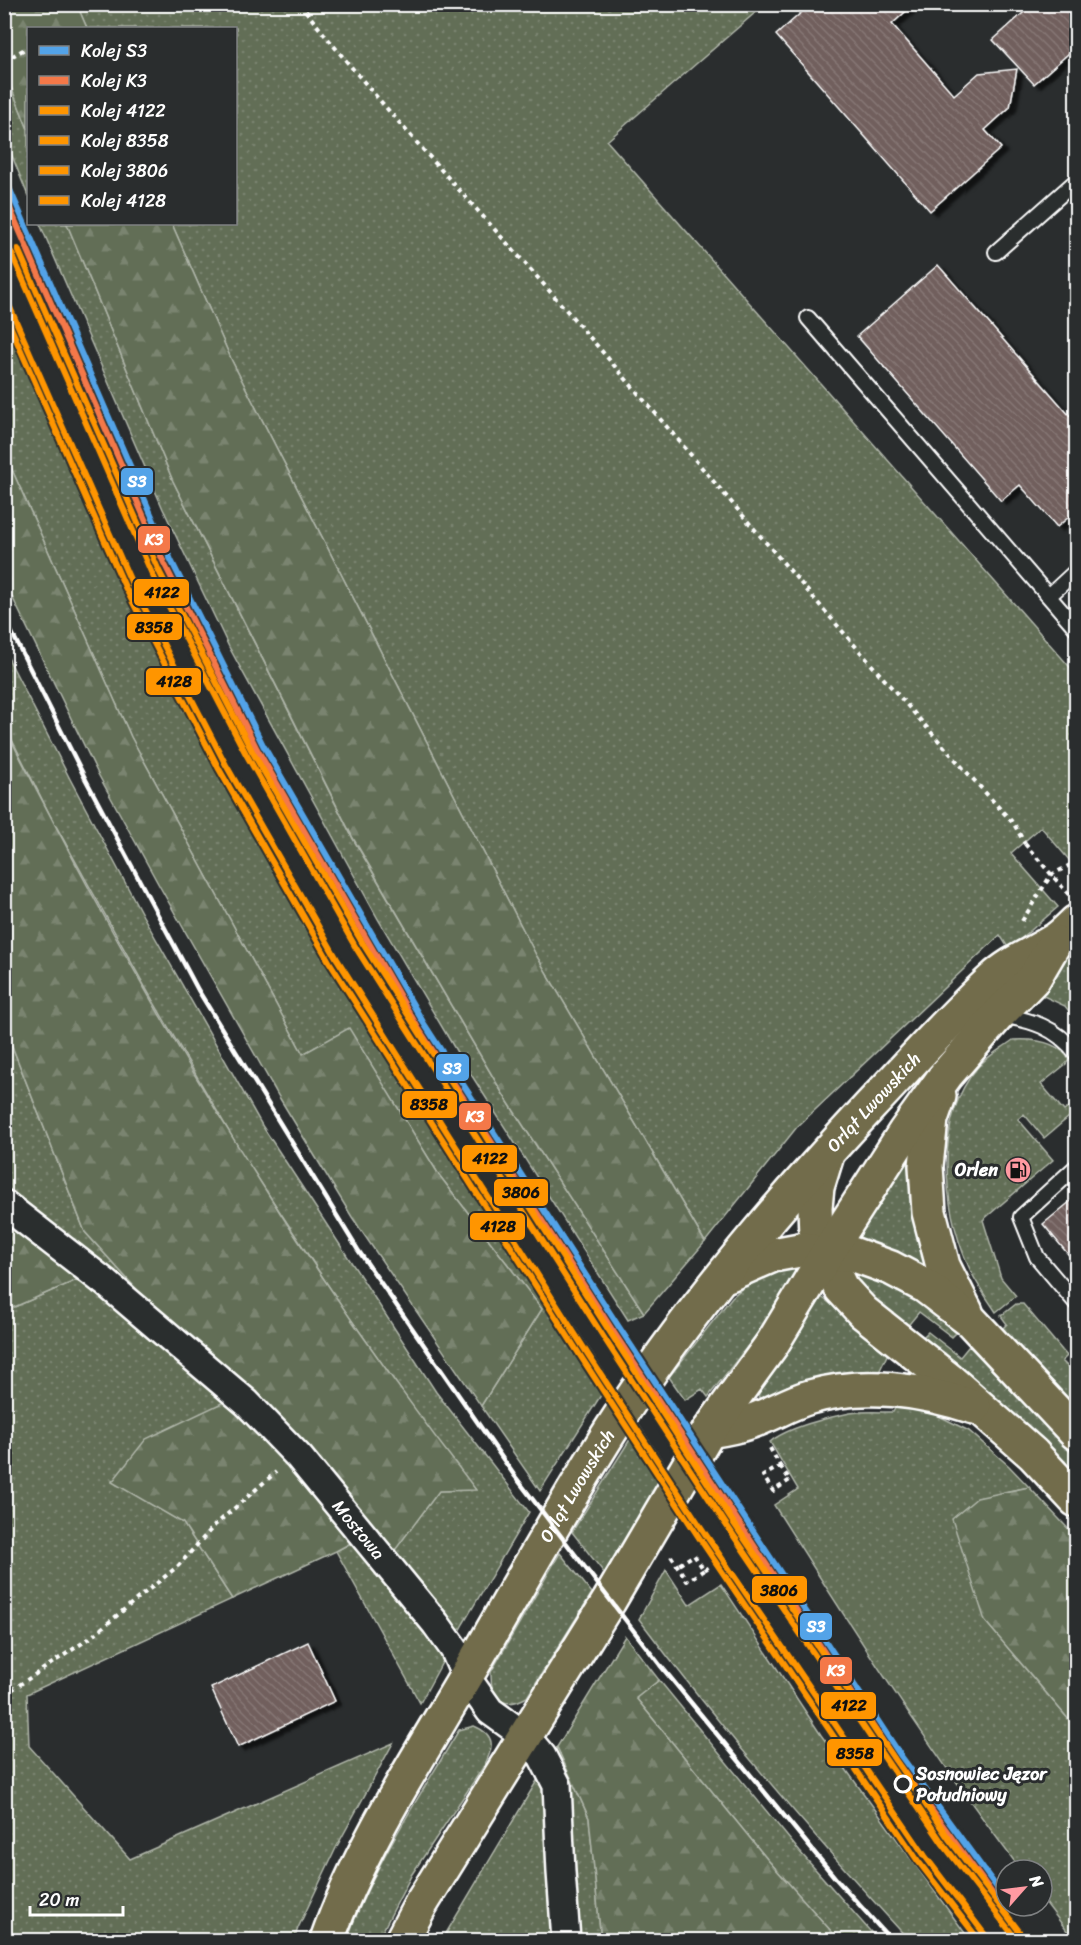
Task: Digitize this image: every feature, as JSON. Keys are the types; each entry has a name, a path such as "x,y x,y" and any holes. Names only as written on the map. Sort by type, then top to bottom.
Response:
{"main road":[{"name":"Orląt Lwowskich","path":"402,1941 421,1904 710,1431 772,1344 905,1132 946,1075 998,1015 1034,978 1067,930"},
{"name":"Orląt Lwowskich","path":"327,1941 361,1862 466,1677 612,1428 695,1310 829,1151 993,979 1067,930"},
{"path":"946,1075 931,1119 926,1166 929,1212 943,1266 971,1321"},
{"path":"829,1151 817,1187 816,1236 841,1288 863,1312 949,1380 1033,1454 1077,1500"},
{"path":"720,1278 773,1256 805,1249 826,1255 852,1254 891,1268 925,1286 971,1321 1077,1433"},
{"path":"710,1431 747,1423 808,1397 845,1389 920,1392 983,1410"}],"street":[{"name":"Mostowa","path":"4,1204 106,1282 254,1410 299,1457 436,1624 454,1649 466,1677 490,1711 525,1736 542,1756 557,1785 566,1941"}],"lane":[{"path":"996,252 1077,181"},
{"path":"808,318 1077,628"},
{"path":"1049,596 1077,572"},
{"path":"998,1015 1035,1022 1065,1039 1077,1053"},
{"path":"1077,1167 1021,1217 1037,1257 1077,1303"}],"path":[{"path":"300,4 346,62 500,233 915,716 1014,824 1025,844 1077,903"},
{"path":"4,61 27,48"},
{"path":"765,1440 790,1480 768,1494"},
{"path":"4,1695 90,1638 178,1566 215,1525 282,1467 299,1457"},
{"path":"773,1491 763,1476 780,1466"},
{"path":"704,1570 694,1556 678,1566 687,1581 709,1567"}],"green space":[{"path":"5,4 77,5 87,27 27,27 27,127 7,77 5,77"},
{"path":"77,5 764,5 607,141 1076,674 1076,868 1041,827 1011,853 1058,907 1009,949 1000,935 797,1127 705,1242 536,955 232,361 172,225 237,225 237,27 87,27"},
{"path":"4,77 7,77 27,127 27,193 5,138"},
{"path":"40,225 67,225 173,481 353,839 503,1094 644,1313 628,1320 458,1054 378,919 229,647 163,509"},
{"path":"67,225 172,225 232,361 536,955 705,1242 644,1313 503,1094 353,838 173,481"},
{"path":"4,296 138,600 280,860 459,1156 554,1294 610,1381 540,1491 481,1406 542,1309 439,1175 349,1029 303,1054 131,737 5,454"},
{"path":"5,454 131,737 303,1054 349,1028 439,1175 542,1309 481,1406 352,1217 279,1097 98,774 5,582"},
{"path":"4,650 143,916 263,1127 436,1392 529,1512 463,1624 420,1703 336,1551 371,1532 390,1556 439,1491 475,1489 436,1440 343,1308 242,1154 145,987 50,815 5,726"},
{"path":"4,726 109,925 222,1120 281,1215 344,1309 408,1400 476,1490 439,1491 390,1557 371,1532 336,1551 232,1599 183,1523 112,1482 146,1439 243,1393 159,1314 85,1232 12,1046 5,1042"},
{"path":"1076,947 1076,1020 1065,1006 1035,992"},
{"path":"1013,1040 1028,1040 1052,1045 1065,1054 1069,1060 1066,1064 1041,1084 1064,1111 1076,1102 1076,1114 1075,1112 1044,1138 1024,1114 1018,1119 1053,1160 983,1220 1001,1278 1016,1296 996,1312 974,1277 959,1242 949,1191 947,1164 954,1112 963,1089 981,1064"},
{"path":"4,1042 12,1046 85,1232 159,1314 244,1392 112,1481 183,1523 232,1599 27,1694 29,1746 130,1859 393,1743 336,1848 294,1940 5,1940 5,1311 83,1277 5,1214"},
{"path":"907,1151 910,1156 910,1173 926,1268 853,1238"},
{"path":"5,1214 84,1277 5,1311"},
{"path":"795,1260 802,1270 761,1329 708,1397 702,1389 685,1400 669,1377 732,1297 757,1276"},
{"path":"846,1267 898,1284 931,1309 956,1333 952,1337 919,1312 906,1328 859,1292"},
{"path":"820,1296 890,1349 879,1372 834,1374 787,1386 762,1399 755,1395"},
{"path":"1016,1304 1023,1304 1067,1356 1062,1361 1068,1367 1074,1363 1076,1367 1076,1406 1002,1329 1007,1324 1001,1316"},
{"path":"928,1332 960,1357 969,1346 1076,1458 1076,1477 1021,1422 922,1338"},
{"path":"897,1405 937,1415 969,1431 1029,1487 1004,1492 985,1621 1076,1728 1076,1940 1054,1914 1054,1858 1012,1858 893,1690 774,1505 798,1489 770,1442 786,1432 820,1420 855,1412 893,1412"},
{"path":"639,1425 667,1468 605,1574 572,1532"},
{"path":"1029,1487 1076,1537 1076,1728 985,1621 952,1519 977,1498"},
{"path":"560,1553 592,1593 527,1697 511,1703 504,1702 495,1695 491,1672"},
{"path":"666,1570 689,1605 721,1584 821,1735 970,1940 909,1940 804,1823 737,1743 639,1619"},
{"path":"625,1636 659,1680 636,1698 767,1859 839,1940 601,1940 589,1818 557,1747"},
{"path":"659,1680 800,1852 878,1940 839,1940 767,1859 636,1698"},
{"path":"474,1726 486,1733 491,1742 490,1753 484,1766 412,1874 378,1940 347,1940 380,1864 408,1815 459,1730"},
{"path":"557,1747 589,1818 601,1940 442,1940"}],"building":[{"path":"811,4 914,4 892,24 954,95 979,73 1017,69 1010,107 985,130 1001,148 930,211 776,35"},
{"path":"1033,4 1077,4 1077,46 1034,84 993,40"},
{"path":"938,265 1077,424 1077,510 1057,527 1020,485 1001,501 857,336"},
{"path":"1077,1196 1077,1265 1043,1224"},
{"path":"308,1642 335,1701 238,1747 211,1688"}],"railway":[{"path":"4,617 86,780 198,990 358,1250 514,1475 660,1665 837,1880 891,1940"}],"rail line":[{"name":"S3","path":"4,176 171,560 263,745 423,1022 619,1327 901,1756 994,1884"},
{"name":"K3","path":"4,195 164,563 257,749 417,1026 613,1331 895,1760 994,1896"},
{"name":"3806","path":"18,249 159,571 252,751 363,944 731,1519 949,1839 1019,1931"},
{"name":"4122","path":"11,252 152,574 246,754 356,948 725,1523 943,1844 1013,1935"},
{"name":"8358","path":"4,294 132,584 226,765 337,959 589,1356 706,1535 925,1856 989,1940"},
{"name":"4128","path":"4,312 125,587 219,769 330,963 700,1539 918,1861 979,1940"}],"place":[{"name":"Orlen","path":"1018,1170"},
{"name":"Sosnowiec Jęzor Południowy","path":"903,1784"}]}
